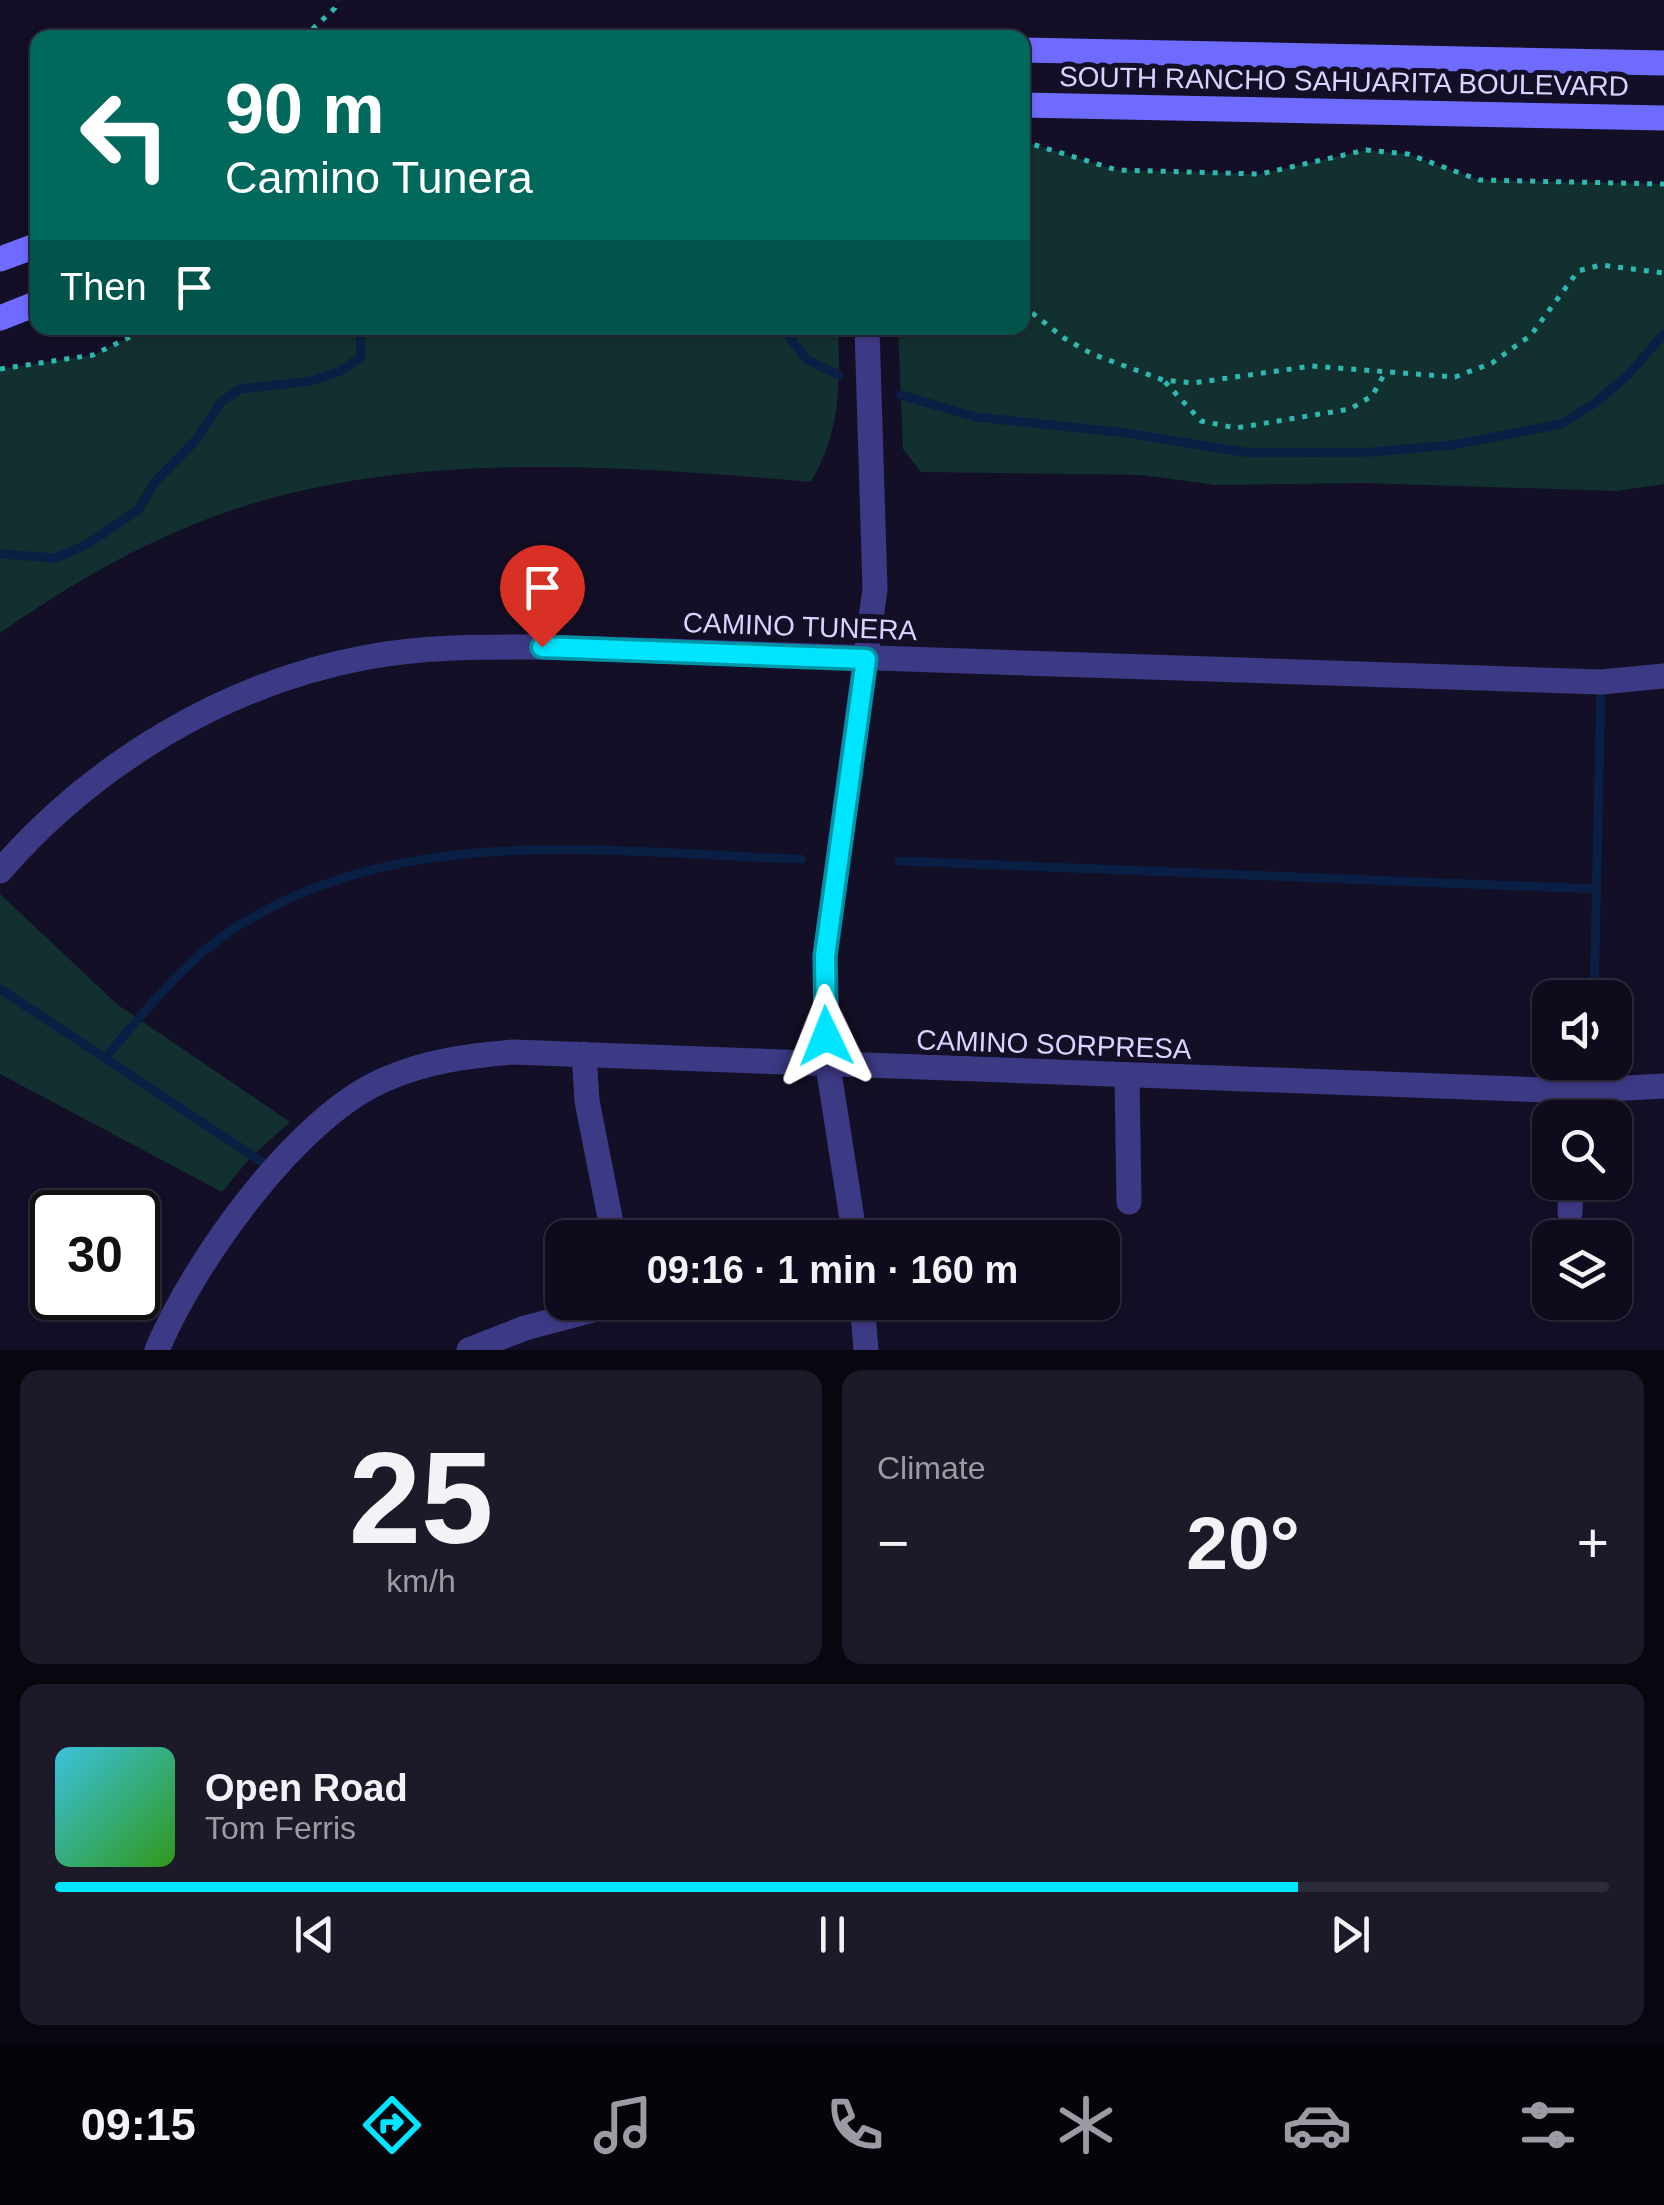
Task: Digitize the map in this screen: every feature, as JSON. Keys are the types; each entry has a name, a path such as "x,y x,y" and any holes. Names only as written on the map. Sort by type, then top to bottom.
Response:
{"street":[{"name":"SOUTH RANCHO SAHUARITA BOULEVARD","path":"1030,50 1664,63"},
{"name":"SOUTH RANCHO SAHUARITA BOULEVARD","path":"1030,105 1664,118"},
{"path":"0,259 30,248"},
{"path":"0,318 30,306"},
{"path":"851,1220 828,1066 825,956 875,588 867,335"},
{"name":"CAMINO TUNERA","path":"0,871 63,807 180,723 309,670 370,656 454,647 1601,682 1664,676"},
{"name":"CAMINO SORPRESA","path":"157,1350 172,1314 198,1270 234,1222 323,1120 349,1099 384,1080 441,1060 513,1052 1573,1091 1664,1086"},
{"path":"584,1054 587,1101 610,1220"},
{"path":"1127,1076 1129,1202"},
{"path":"1573,1091 1573,1100"},
{"path":"1570,1200 1570,1214"},
{"path":"469,1350 556,1320"},
{"path":"864,1320 866,1350"}],"path":[{"path":"311,30 337,0"},
{"path":"1030,143 1117,170 1260,174 1366,150 1408,154 1479,180 1664,184"},
{"path":"1030,311 1092,354 1163,380 1193,383 1312,366 1455,377 1492,363 1531,335 1569,278 1588,267 1615,266 1664,273"},
{"path":"0,368 93,355 134,335"},
{"path":"1163,380 1201,420 1236,428 1350,410 1372,396 1385,373"}],"green space":[{"path":"1030,143 1117,170 1260,174 1366,150 1408,154 1479,180 1664,184 1664,484 1617,491 1363,483 1215,485 1142,475 921,472 903,449 898,335 1030,335"},
{"path":"134,335 838,335 839,369 833,426 811,482 571,467 409,473 329,485 252,504 178,531 86,577 0,633 0,369 93,355"},
{"path":"0,894 118,1005 290,1122 250,1158 222,1192 0,1074"}],"waterway":[{"path":"901,395 976,417 1126,433 1250,453 1372,452 1453,445 1561,424 1595,403 1628,375 1664,334"},
{"path":"0,554 55,558 86,545 138,510 155,482 195,441 221,402 240,389 311,381 340,371 361,357 360,335"},
{"path":"788,335 807,360 839,375"},
{"path":"1594,980 1601,685"},
{"path":"106,1057 179,974 229,932 294,896 363,872 434,858 507,851 655,852 801,859"},
{"path":"899,861 1596,889"},
{"path":"0,989 270,1167"},
{"path":"1593,1080 1593,1088"}],"route":[{"path":"542,647 866,659 825,956 826,1036"}]}
